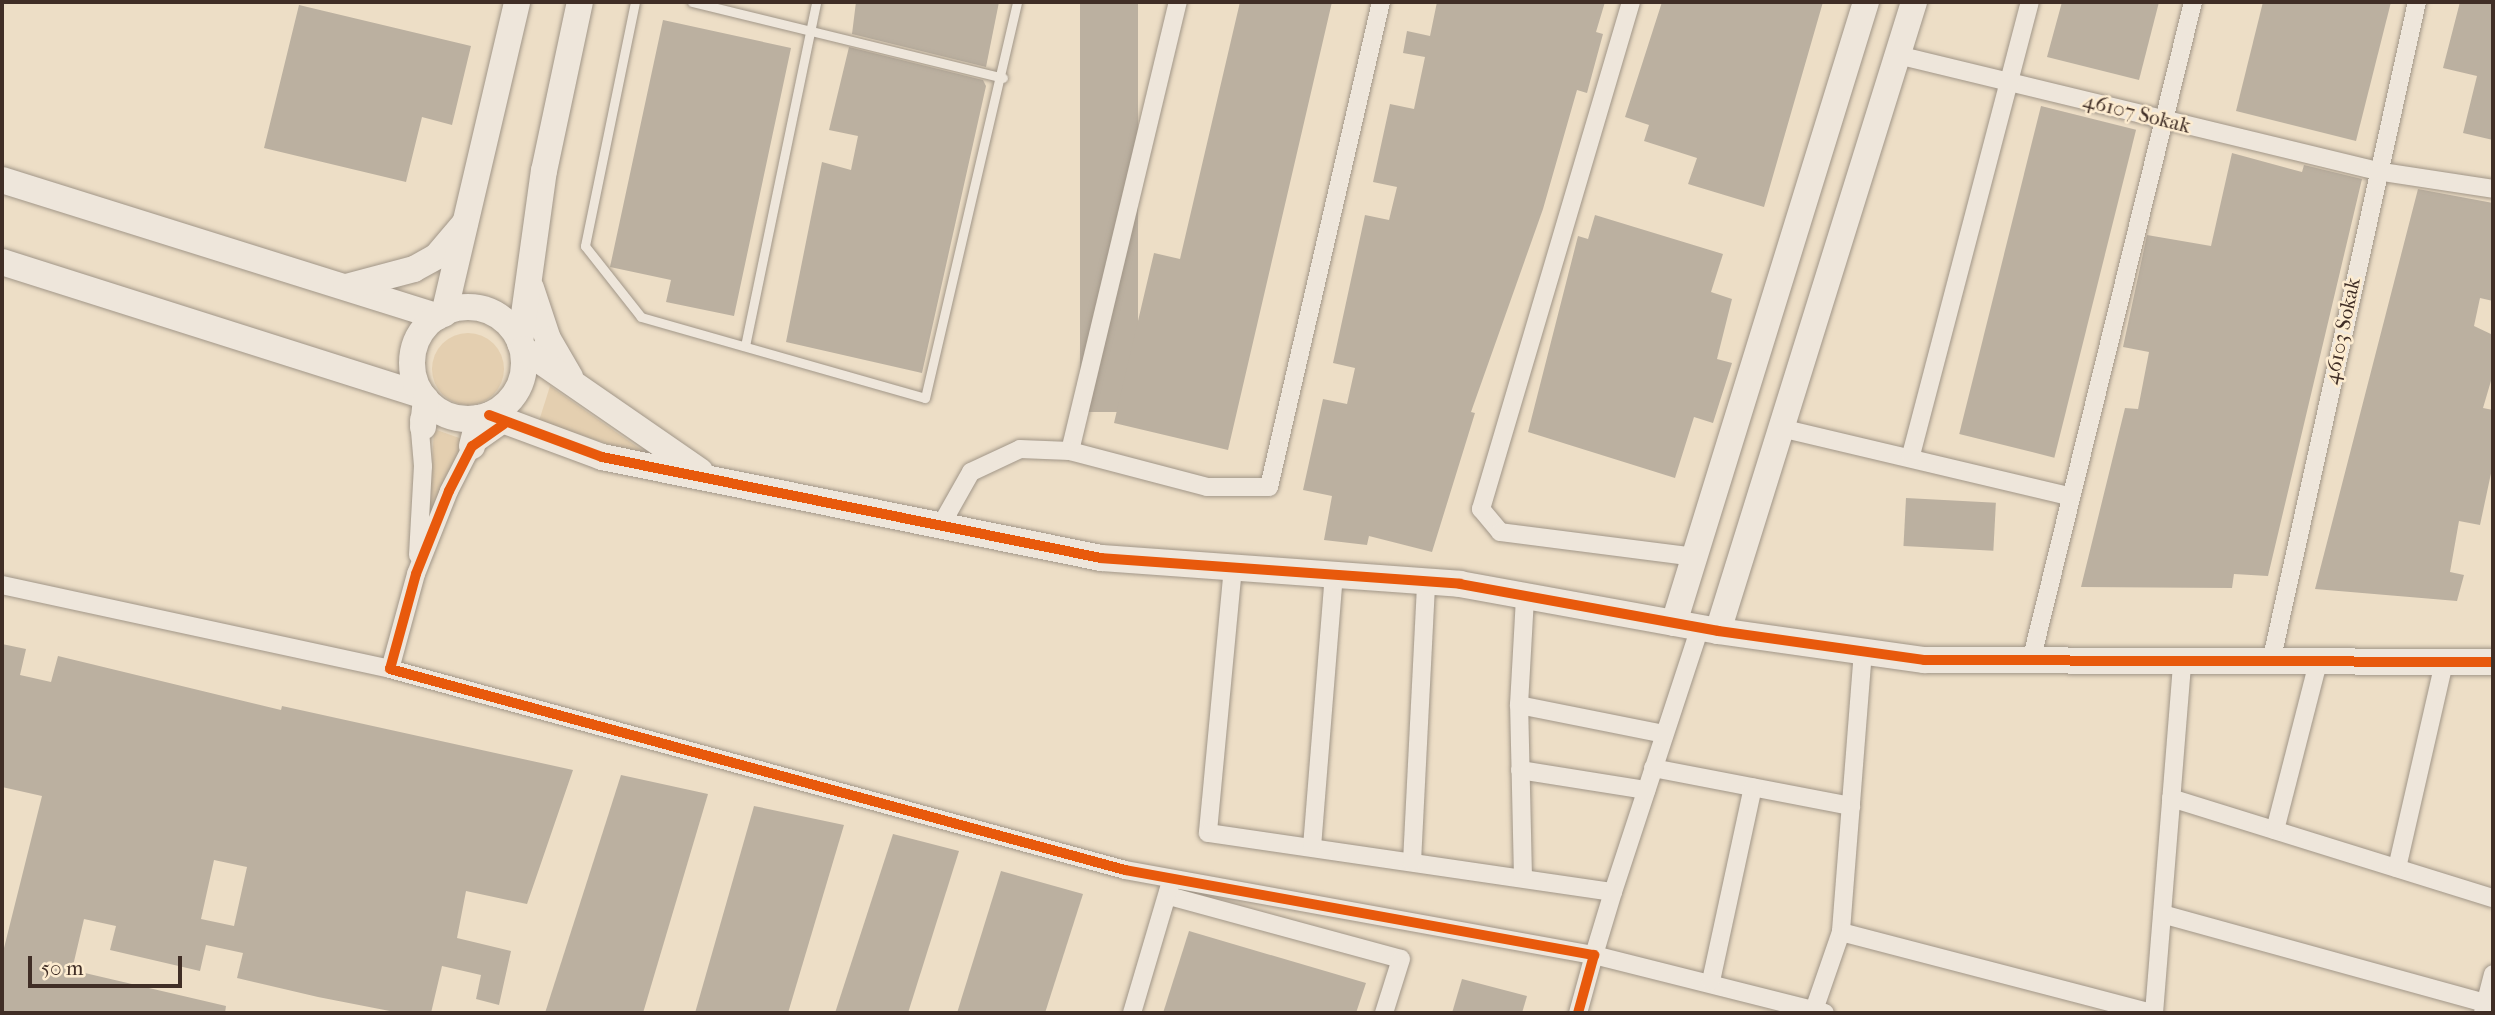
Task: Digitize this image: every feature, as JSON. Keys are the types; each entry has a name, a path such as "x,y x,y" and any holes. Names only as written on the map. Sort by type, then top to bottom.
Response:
{"street":[{"path":"441,315 469,219 517,2"},
{"path":"390,670 416,574 472,446 491,419 519,388 521,346 544,171 580,2"},
{"path":"1070,451 1178,2"},
{"path":"941,525 961,484 986,461 1020,449 1070,451 1207,487 1269,487 1381,2"},
{"path":"1631,2 1481,509 1500,532 1694,557"},
{"path":"1674,623 1866,2"},
{"path":"1578,1013 1613,892 1664,734 1709,629 1781,428 1914,2"},
{"path":"1911,455 2030,2"},
{"path":"2031,661 2068,496 2193,2"},
{"name":"46103 Sokak","path":"2272,662 2376,171 2417,2"},
{"name":"46107 Sokak","path":"1898,55 2376,171 2493,188"},
{"path":"2,180 345,288 441,315"},
{"path":"345,288 414,269 437,256 469,219"},
{"path":"2,262 415,394 453,418 491,419 602,457 707,476 1101,558 1426,581 1709,629 1924,660 2493,662"},
{"path":"529,280 548,339 571,379"},
{"path":"416,574 422,427 412,361 425,329 441,315 471,307 489,311 504,320 521,346 707,476"},
{"path":"1781,428 1911,455 2068,496"},
{"path":"1233,567 1208,833 1613,892"},
{"path":"1312,847 1334,575"},
{"path":"1412,862 1426,581"},
{"path":"2,585 390,670 1170,887 1401,959 1384,1013"},
{"path":"1523,877 1519,705 1525,596"},
{"path":"1170,887 1594,955 1711,981 1820,1012 1841,932 1863,651"},
{"path":"2275,830 2318,662"},
{"path":"1841,932 2153,1013 2182,663"},
{"path":"2397,868 2444,663"},
{"path":"1519,705 1664,734"},
{"path":"1653,768 1851,806"},
{"path":"1520,770 1646,790"},
{"path":"1711,981 1753,787"},
{"path":"2171,798 2493,898"},
{"path":"1132,1013 1170,887"},
{"path":"2162,914 2484,1008 2493,974"}],"lane":[{"path":"635,2 585,246 641,317 925,398 1003,78 1017,2"},
{"path":"692,2 1003,78"},
{"path":"745,346 816,2"}],"shaded area":[{"path":"475,333 494,343 502,355 502,383 494,395 482,403 461,405 442,395 434,383 432,362 442,343 454,335"},
{"path":"550,386 656,460 539,421"},
{"path":"434,429 465,440 429,520"}],"building":[{"path":"856,2 999,2 986,67 852,34"},
{"path":"1080,2 1138,2 1138,412 1080,412"},
{"path":"1240,2 1332,2 1228,450 1114,423 1154,253 1180,259"},
{"path":"1437,2 1605,2 1596,32 1603,34 1587,93 1577,90 1543,209 1471,412 1475,413 1432,552 1369,536 1367,545 1324,540 1332,496 1303,490 1323,399 1347,404 1355,368 1333,363 1365,215 1389,220 1397,187 1373,182 1390,104 1414,109 1425,57 1403,53 1407,31 1430,36"},
{"path":"1662,2 1823,2 1764,207 1688,184 1697,158 1644,141 1649,125 1625,117"},
{"path":"2062,2 2159,2 2139,80 2047,57"},
{"path":"2263,2 2391,2 2356,141 2236,111"},
{"path":"2460,2 2493,2 2493,140 2463,133 2477,76 2443,68"},
{"path":"299,5 471,46 452,125 422,117 406,182 264,148"},
{"path":"663,20 791,48 734,316 666,302 671,280 610,267"},
{"path":"849,47 983,80 986,86 922,373 786,342 822,162 851,170 858,136 829,130"},
{"path":"2041,106 2136,130 2054,458 1959,434"},
{"path":"2232,153 2302,172 2304,165 2362,179 2268,576 2234,574 2232,588 2081,587 2125,408 2138,409 2149,352 2123,347 2147,235 2211,246"},
{"path":"2418,189 2493,203 2493,301 2480,298 2474,326 2493,335 2493,374 2483,408 2493,410 2493,464 2480,525 2459,521 2450,572 2464,575 2457,601 2315,589"},
{"path":"1595,215 1723,254 1711,292 1732,299 1717,359 1732,363 1713,423 1694,417 1675,478 1528,432 1578,236 1588,239"},
{"path":"1906,498 1996,503 1993,551 1903,546"},
{"path":"2,644 26,649 20,675 51,682 58,656 281,710 282,706 573,770 527,904 466,891 457,938 511,951 499,1005 476,999 481,975 442,966 431,1013 400,1013 237,978 243,953 206,945 200,971 110,950 116,926 84,919 72,970 226,1006 225,1013 2,1013 2,956 42,796 2,787","holes":["214,860 247,867 234,926 201,919"]},
{"path":"621,775 708,794 643,1013 545,1013"},
{"path":"754,806 844,825 788,1013 695,1013"},
{"path":"893,834 959,851 908,1013 835,1013"},
{"path":"1001,871 1083,894 1045,1013 957,1013"},
{"path":"1189,931 1366,983 1356,1013 1163,1013"},
{"path":"1462,979 1527,996 1522,1013 1452,1013"}],"cycle path":[{"path":"489,415 602,457 1101,558 1460,584 1718,631 1924,660 2493,662"},
{"path":"504,424 472,446 449,491 416,574 390,669 1125,870 1594,955 1578,1013"}]}
